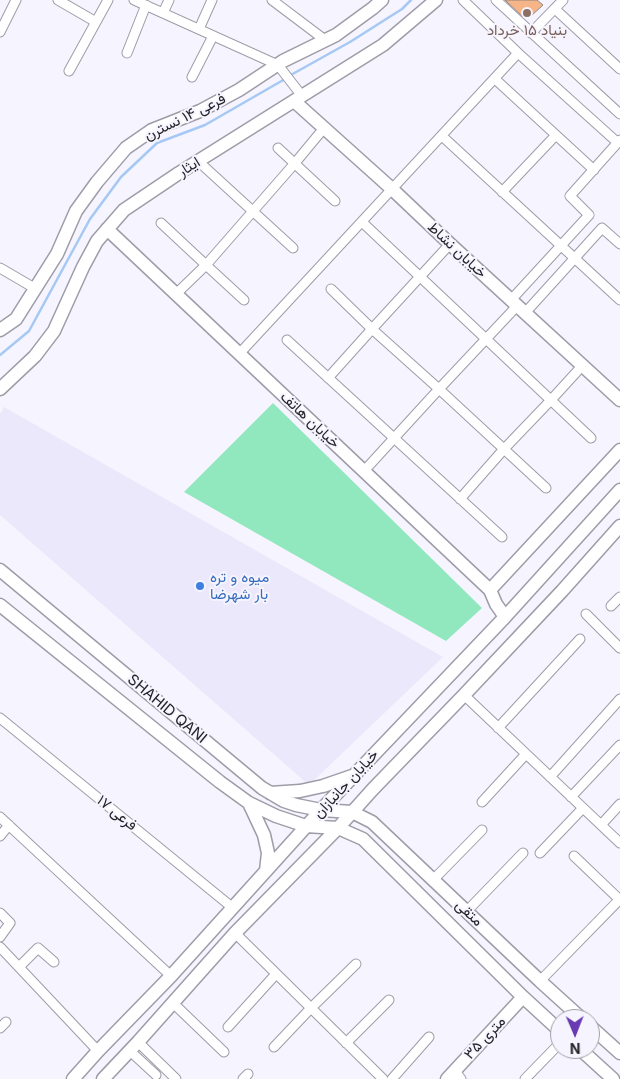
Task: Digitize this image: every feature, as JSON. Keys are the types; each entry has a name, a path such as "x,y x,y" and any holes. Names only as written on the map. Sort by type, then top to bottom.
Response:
{"street":[{"path":"58,0 96,22"},
{"path":"68,71 108,0"},
{"path":"134,0 280,68 298,99"},
{"path":"163,13 169,0"},
{"path":"199,29 212,0"},
{"path":"272,0 325,40"},
{"name":"فرعی ۱۴ نسترن","path":"0,330 16,320 57,254 76,211 97,182 126,148 152,130 200,111 280,68 343,29 382,0"},
{"name":"ایثار","path":"0,389 35,356 54,331 97,241 124,210 198,161 383,45 436,0"},
{"path":"463,0 618,146 570,196 589,215 560,246 517,306"},
{"path":"496,0 620,114"},
{"path":"531,33 562,0"},
{"path":"0,32 14,1"},
{"path":"127,53 146,5"},
{"path":"554,9 620,69"},
{"path":"192,77 213,36"},
{"path":"239,354 518,53"},
{"path":"494,79 594,170"},
{"name":"خیابان نشاط","path":"298,99 324,128 620,400"},
{"path":"176,294 206,265 324,128"},
{"path":"502,192 556,135"},
{"path":"442,136 620,300"},
{"path":"278,148 335,201"},
{"path":"198,161 293,248"},
{"path":"362,222 591,438"},
{"path":"161,223 244,300"},
{"path":"364,472 517,306 574,258 602,228 620,244"},
{"name":"خیابان هاتف","path":"108,229 490,590 504,617"},
{"path":"328,378 450,244"},
{"path":"0,268 36,289"},
{"path":"331,289 372,329 546,488"},
{"path":"287,340 502,537"},
{"path":"460,499 582,366"},
{"path":"490,590 620,450"},
{"name":"خیابان جانبازان","path":"73,1079 171,976 306,826 504,617 620,490"},
{"name":"خیابان جانبازان","path":"103,1079 235,933 464,695 620,526"},
{"name":"SHAHID QANI","path":"0,570 262,788 284,801 296,805 322,810 352,812"},
{"path":"612,606 620,597"},
{"name":"SHAHID QANI","path":"0,605 249,803 276,816 306,826 338,828"},
{"path":"586,614 620,648"},
{"path":"498,728 580,639"},
{"path":"464,695 620,843"},
{"path":"550,777 620,699"},
{"name":"فرعی ۱۷","path":"0,718 233,908"},
{"path":"570,797 620,745"},
{"path":"482,802 526,754"},
{"path":"270,793 315,788 354,775"},
{"path":"249,803 264,835 268,854 266,872"},
{"path":"601,825 620,804"},
{"path":"540,853 583,808"},
{"name":"متقی","path":"352,812 372,822 571,1009"},
{"path":"0,817 171,976"},
{"path":"0,836 9,826"},
{"name":"متقی","path":"338,828 363,839 550,1022"},
{"path":"433,880 482,830"},
{"path":"467,911 523,854"},
{"path":"540,981 620,899 574,856"},
{"path":"250,889 261,893 264,904"},
{"path":"0,913 10,923 0,937"},
{"path":"235,933 383,1079"},
{"path":"0,947 98,1051"},
{"path":"19,967 38,948 54,962"},
{"path":"274,1047 356,964"},
{"path":"228,1026 276,974"},
{"name":"۳۵ متری","path":"454,1076 523,997"},
{"path":"346,1043 389,1000"},
{"path":"173,1003 224,1052"},
{"path":"600,1035 620,1053"},
{"path":"392,1079 429,1037"},
{"path":"134,1046 156,1075"},
{"path":"134,1046 176,1079"},
{"path":"538,1079 528,1076 550,1053"},
{"path":"591,1059 613,1079"}],"shaded area":[{"name":"میوه و تره بار شهرضا","path":"4,407 443,657 309,785 0,515 0,414"}],"green space":[{"path":"273,403 482,608 446,641 184,492"}],"building":[{"name":"بنیاد ۱۵ خرداد","path":"505,0 537,0 543,5 531,16 528,12 523,17"}],"waterway":[{"path":"289,76 350,42 402,9 411,0"},
{"path":"0,355 29,331 90,219 121,177 157,143 205,125 285,79"}],"place":[{"name":"بنیاد ۱۵ خرداد","path":"527,13"},
{"name":"میوه و تره بار شهرضا","path":"200,586"}]}
